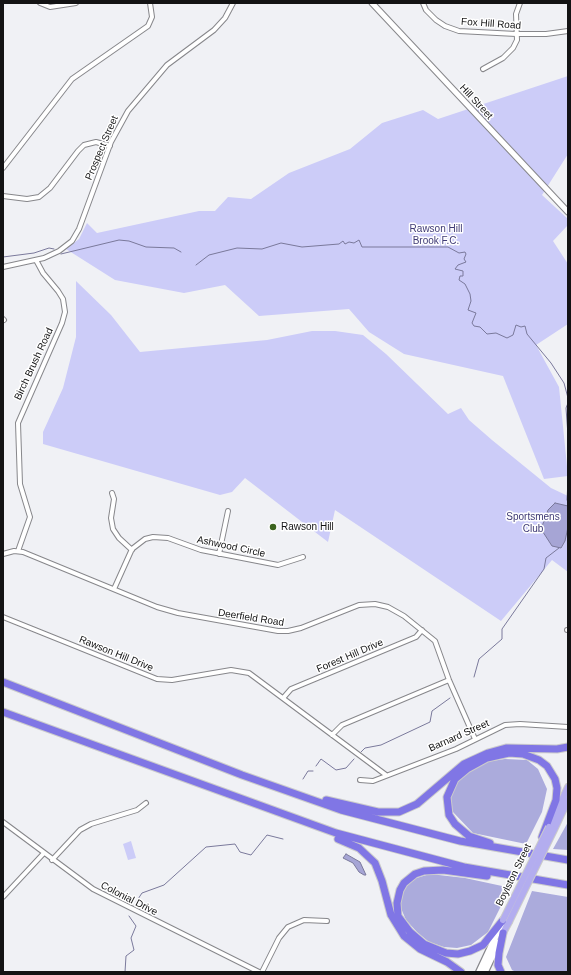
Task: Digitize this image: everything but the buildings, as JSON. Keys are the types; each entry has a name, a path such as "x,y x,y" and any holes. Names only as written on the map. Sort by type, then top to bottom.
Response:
{"highway":[{"path":"3,682 341,810 469,843 568,860"},
{"path":"3,712 321,828 424,858 520,878 568,886"},
{"path":"288,791 355,808 383,812 399,812 417,804 464,764 488,753 518,748 557,749 568,747"},
{"path":"526,854 469,836 451,819 447,801 449,790 455,779 470,766 497,755 520,753 539,760 553,773 557,786 556,800 550,827 541,843"},
{"path":"321,828 339,839 356,846 371,859 380,874 391,915 408,939 420,949 447,962 461,972"},
{"path":"547,857 568,857"},
{"path":"506,921 479,948 458,954 446,953 424,944 407,929 397,912 398,894 404,883 411,877 429,870 444,870 492,877 520,878"},
{"path":"501,972 498,965 503,933"}],"main road":[{"name":"Boylston Street","path":"479,972 506,921 568,787"},
{"name":"Boylston Street","path":"550,827 568,800"},
{"name":"Boylston Street","path":"485,972 541,843"}],"street":[{"path":"40,3 50,7 76,3"},
{"path":"3,168 72,79 148,26 152,16 150,3"},
{"name":"Prospect Street","path":"3,267 36,260 59,250 75,238 121,121 150,82 176,57 214,30 225,18 233,3"},
{"name":"Hill Street","path":"372,3 568,212"},
{"name":"Fox Hill Road","path":"423,3 426,10 436,20 445,26 456,30 472,33 516,34 546,34 568,31"},
{"path":"483,69 511,51 516,40 516,14 520,3"},
{"path":"3,196 28,199 39,197 50,188 84,145 96,142 110,146"},
{"name":"Birch Brush Road","path":"18,551 30,517 20,484 18,423 62,323 65,312 65,305 58,290 43,273 36,260"},
{"path":"112,494 114,499 111,518 113,529 121,541 132,550"},
{"path":"219,554 228,511"},
{"name":"Ashwood Circle","path":"114,589 132,550 145,539 160,537 201,550 278,564 304,557"},
{"path":"3,554 18,551"},
{"name":"Deerfield Road","path":"18,551 178,614 278,631 301,628 348,608 363,604 389,608 404,616 422,630 437,646 449,680 475,739"},
{"name":"Rawson Hill Drive","path":"3,617 155,678 172,680 226,670 240,670 258,678 386,775"},
{"name":"Forest Hill Drive","path":"284,697 290,690 416,637 422,630"},
{"path":"332,735 342,726 449,680"},
{"name":"Barnard Street","path":"360,780 370,781 456,748 507,725 568,728"},
{"path":"52,860 69,840 82,829 137,810 146,803"},
{"name":"Colonial Drive","path":"3,822 52,860 100,893 259,972"},
{"path":"3,897 44,853"},
{"path":"262,972 279,938 288,928 304,920 327,921"}],"green space":[{"name":"Rawson Hill Brook F.C.","path":"568,76 568,154 542,195 568,219 568,225 553,241 568,264 568,324 536,345 559,387 568,476 544,479 503,376 404,354 369,332 349,309 259,316 225,285 184,293 115,280 66,249 79,239 87,223 97,233 199,211 215,211 228,197 251,199 289,173 350,149 382,123 423,110 438,119"},
{"name":"Rawson Hill","path":"76,281 111,315 140,352 267,340 312,331 335,331 363,335 386,354 448,414 461,408 469,420 492,440 551,488 568,496 568,572 552,560 501,621 335,510 328,542 245,478 232,492 220,495 43,444 43,432 63,388 76,337"},
{"path":"131,841 136,858 128,860 123,844"}],"shaded area":[{"path":"555,503 568,506 568,527 565,541 561,548 552,546 541,529 548,510"},
{"path":"505,759 527,760 538,769 547,789 542,812 526,844 473,833 452,811 450,798 457,782 470,770 484,762"},
{"path":"568,822 568,850 553,849"},
{"path":"346,854 360,862 366,875 359,872 353,863 343,858"},
{"path":"430,874 465,878 502,886 501,906 488,932 471,945 457,948 444,947 429,942 417,932 406,920 400,906 403,891 413,879"},
{"path":"532,891 568,897 568,972 516,972 512,970 506,957"}],"waterway":[{"path":"61,254 119,240 129,241 146,247 174,248 181,252"},
{"path":"196,265 209,255 237,248 262,249 281,243 302,247 339,244 343,241 345,244 349,242 354,243 359,240 362,247 448,247 459,253 465,252 466,254 464,259 466,262 458,265 455,269 463,271 463,276 460,276 459,280 465,284 470,294 471,301 468,310 476,313 472,323 474,326 480,327 487,334 496,333 507,338 513,335 516,325 521,327 525,326 527,334 551,363 564,383 568,398"},
{"path":"3,257 34,253 49,248 54,249"},
{"path":"568,403 566,408 568,435"},
{"path":"567,500 568,481"},
{"path":"474,677 479,659 502,639 502,629 544,569 546,558 559,548"},
{"path":"361,752 365,748 381,745 430,722 432,711 450,698"},
{"path":"316,766 321,759 336,770 346,768 354,759"},
{"path":"303,779 308,771 313,771"},
{"path":"136,902 142,893 164,885 206,847 235,844 240,852 251,855 267,835 283,839"},
{"path":"125,972 126,956 134,950 131,938 136,926 129,916"}],"place":[{"name":"Rawson Hill","path":"273,527"}],"park label":[{"name":"Sportsmens Club","path":"533,522"}]}
